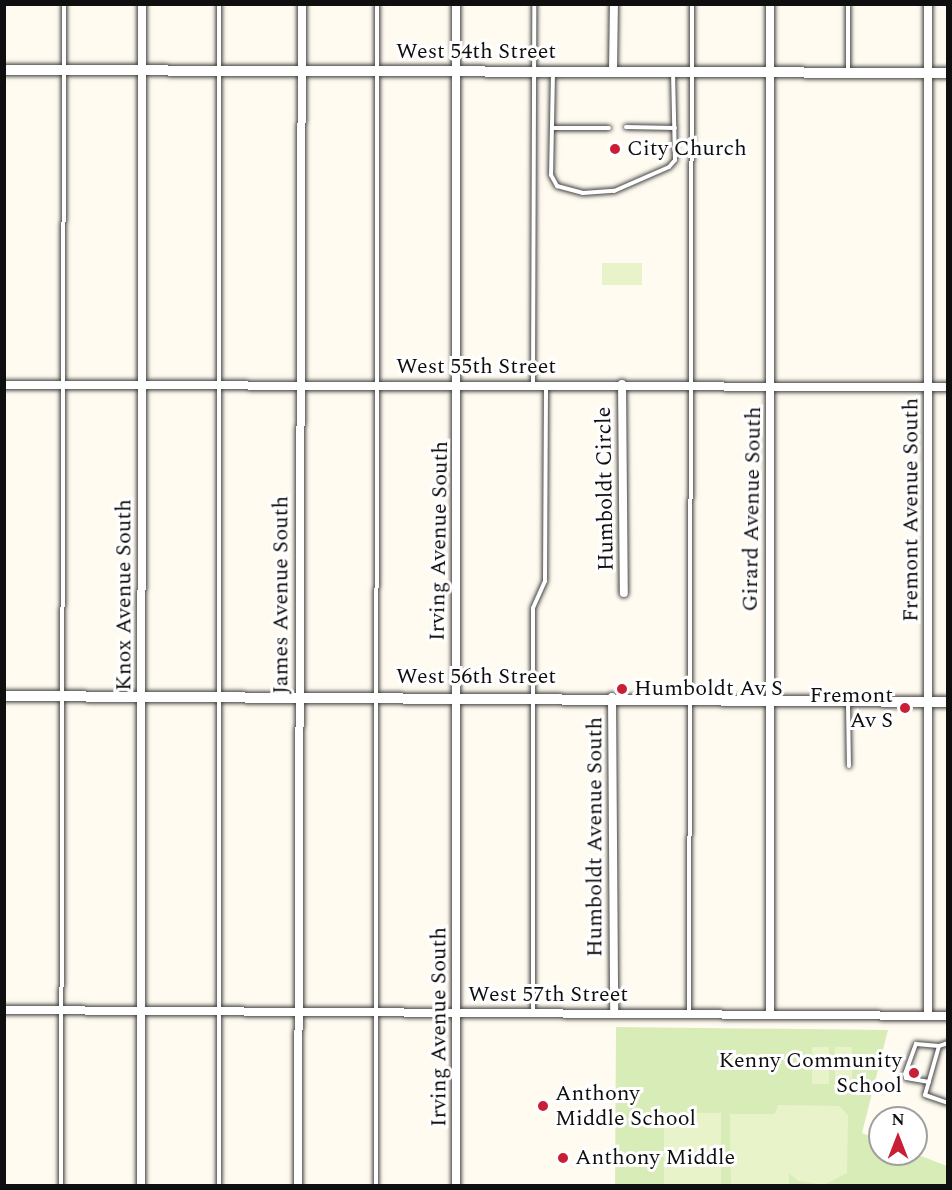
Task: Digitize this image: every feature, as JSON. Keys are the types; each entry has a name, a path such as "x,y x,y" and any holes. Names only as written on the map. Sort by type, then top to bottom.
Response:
{"street":[{"name":"Knox Avenue South","path":"141,4 141,1185"},
{"name":"James Avenue South","path":"298,1185 302,4"},
{"name":"Irving Avenue South","path":"456,4 458,386 455,697 458,1013 456,1185"},
{"path":"614,4 614,72"},
{"name":"Girard Avenue South","path":"770,4 772,387 768,699 770,1014"},
{"name":"Fremont Avenue South","path":"928,4 930,387 927,702 928,1015"},
{"name":"West 54th Street","path":"4,70 948,73"},
{"name":"West 55th Street","path":"4,385 622,384 948,387"},
{"name":"Humboldt Circle","path":"622,384 624,593"},
{"name":"West 56th Street","path":"4,696 298,698 376,696 848,699 948,702"},
{"name":"Humboldt Avenue South","path":"612,698 614,1013"},
{"name":"West 57th Street","path":"4,1010 300,1013 689,1012 948,1016"}],"lane":[{"path":"61,1185 61,385 64,4"},
{"path":"219,4 218,386 221,697 219,1185"},
{"path":"376,1185 377,4"},
{"path":"533,385 534,4"},
{"path":"689,1012 692,4"},
{"path":"848,4 848,73"},
{"path":"554,72 550,175 557,186 583,193 614,192 669,167 675,160 673,72"},
{"path":"626,127 675,128"},
{"path":"552,128 609,128"},
{"path":"533,1012 533,608 545,581 546,385"},
{"path":"848,699 849,766"},
{"path":"928,1082 906,1078 905,1074 916,1044 939,1046 948,1043"},
{"path":"939,1046 928,1082 926,1099 948,1103"}],"green space":[{"path":"602,263 642,263 642,285 602,285"},
{"path":"616,1027 888,1030 862,1133 868,1135 868,1166 928,1166 928,1159 947,1166 947,1185 615,1186"},
{"path":"812,1047 829,1047 829,1084 812,1084"},
{"path":"835,1047 852,1047 852,1084 835,1084"},
{"path":"778,1105 839,1106 848,1115 847,1173 824,1185 798,1181 789,1173 789,1185 731,1185 730,1114 775,1114"},
{"path":"664,1113 721,1113 721,1185 664,1185"}],"place":[{"name":"City Church","path":"615,149"},
{"name":"Humboldt Av S","path":"622,689"},
{"name":"Fremont Av S","path":"905,708"},
{"name":"Kenny Community School","path":"914,1073"},
{"name":"Anthony Middle School","path":"543,1106"},
{"name":"Anthony Middle","path":"563,1158"}]}
